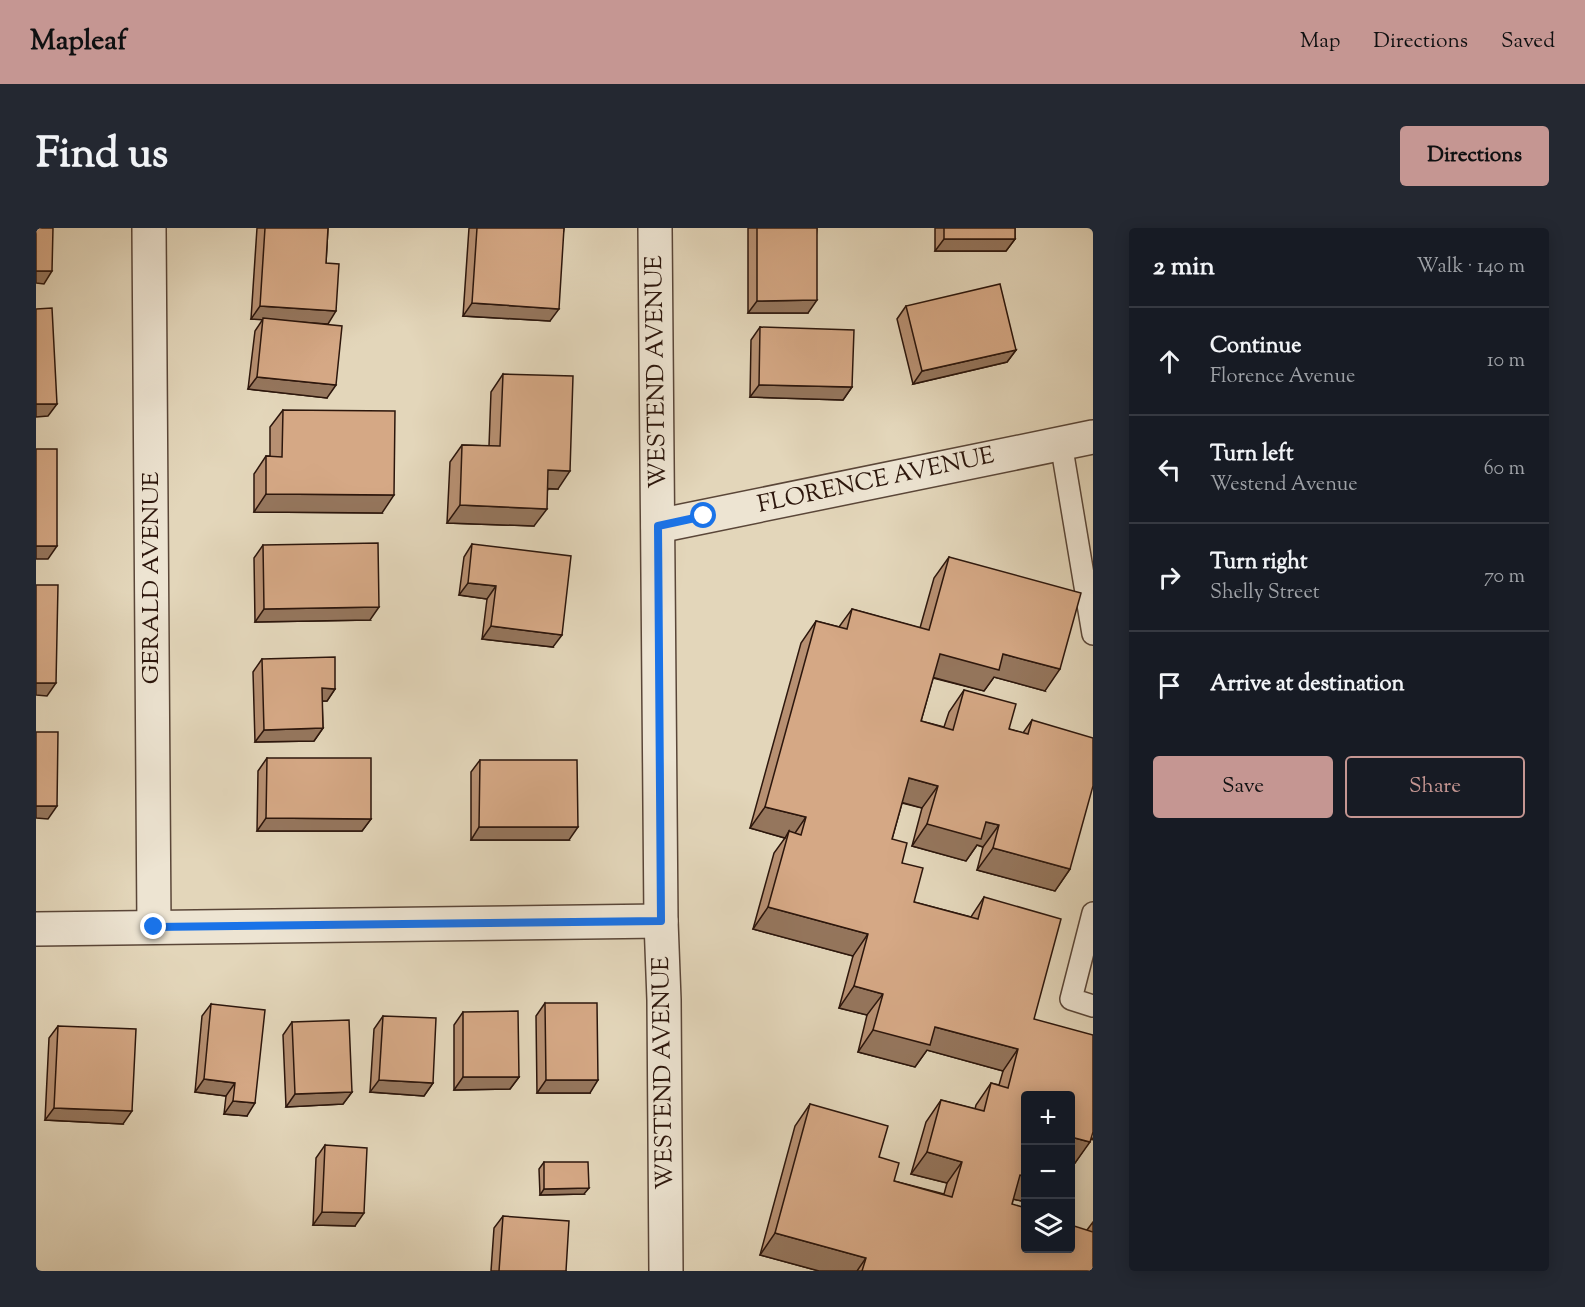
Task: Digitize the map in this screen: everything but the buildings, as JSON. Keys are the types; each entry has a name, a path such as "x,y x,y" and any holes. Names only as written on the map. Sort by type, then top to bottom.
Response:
{"street":[{"name":"GERALD AVENUE","path":"149,228 154,927"},
{"name":"WESTEND AVENUE","path":"655,228 666,1271"},
{"name":"FLORENCE AVENUE","path":"658,526 1093,437"},
{"path":"36,929 661,921"}],"lane":[{"path":"1061,443 1093,634"},
{"path":"1093,913 1071,999 1093,1006"}],"route":[{"path":"154,927 661,921 658,526 704,516"}]}
